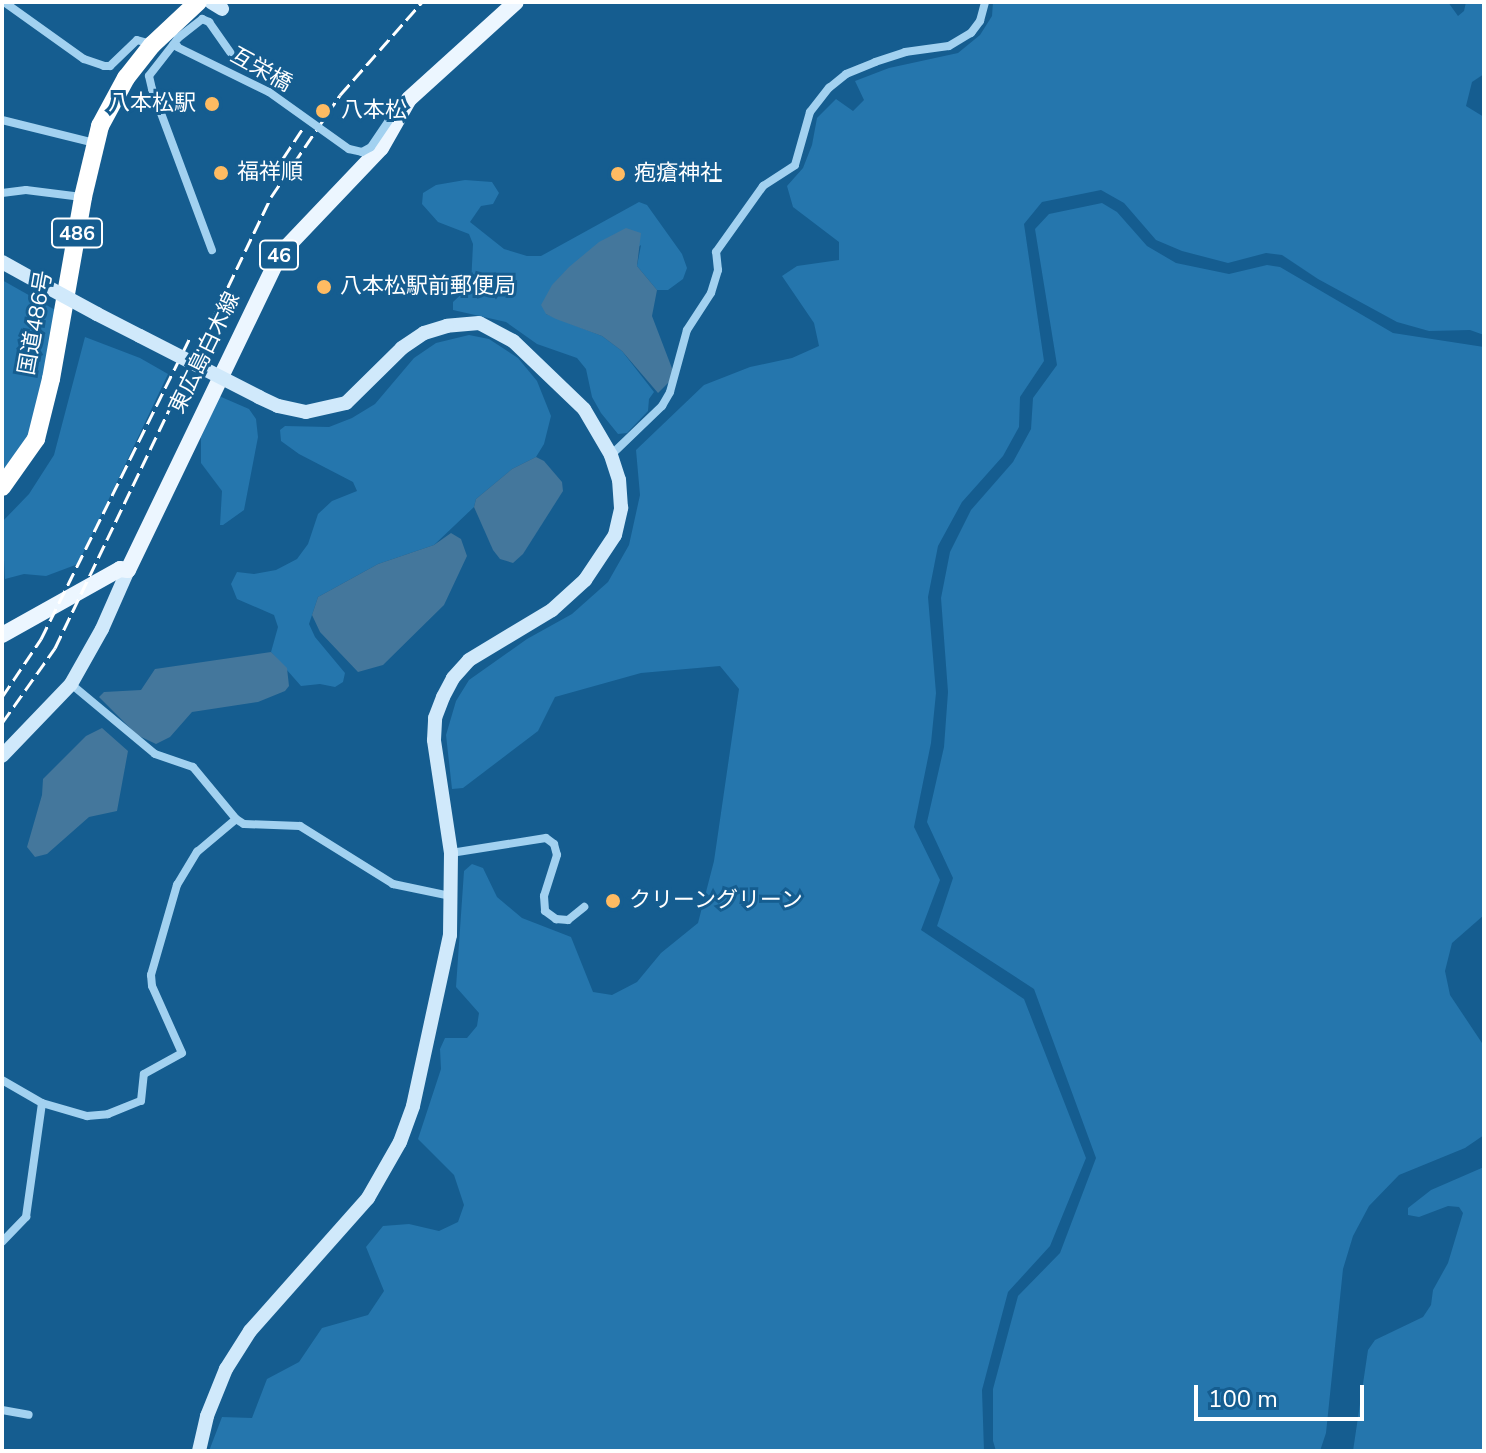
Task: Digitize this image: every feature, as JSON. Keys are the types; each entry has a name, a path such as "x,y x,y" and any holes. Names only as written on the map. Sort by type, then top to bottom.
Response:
{"highway":[{"name":"国道486号","path":"2,487 36,439 51,379 83,197 100,126 126,78 152,45 198,2"}],"main road":[{"name":"東広島白木線","path":"128,570 265,279 280,254 309,219 381,148 397,112 516,2"},
{"path":"2,635 120,569 128,570"}],"street":[{"path":"4,2 84,59 104,66 110,66 137,40 152,45"},
{"path":"611,455 662,406 670,392 687,330 711,293 718,270 716,252 763,186 795,165 810,112 829,88 846,74 875,62 905,52 949,46 971,33 980,21 985,2"},
{"path":"212,250 149,76 202,19 209,22 230,52"},
{"name":"互栄橋","path":"175,46 269,92 349,149 362,152 371,147 397,112"},
{"path":"2,120 96,143"},
{"path":"2,193 26,190 83,197"},
{"path":"2,262 259,397 278,406 306,412 346,403 402,348 424,333 447,326 479,323 513,341 564,387 598,428 619,480 621,508 615,535 603,558 585,580 552,610 469,660 453,678 443,697 435,718 434,740 451,853 450,896 444,973 413,1106 400,1142 368,1198 250,1331 226,1369 207,1416 199,1451"},
{"path":"2,756 71,684 102,629 128,570"},
{"path":"71,684 155,754 193,767 236,819 252,825 300,826 393,884 450,896"},
{"path":"2,1080 42,1103 87,1116 108,1114 141,1101 144,1074 182,1053 152,986 151,975 177,885 190,862 236,819"},
{"path":"451,853 546,838 554,844 557,855 544,896 545,911 556,919 568,920 584,907"},
{"path":"2,1242 26,1217 42,1103"},
{"path":"2,1410 29,1415"}],"shaded area":[{"path":"993,2 1448,2 1458,16 1464,11 1466,2 1484,2 1484,74 1472,82 1466,106 1484,117 1484,335 1470,330 1429,331 1397,322 1318,279 1282,255 1266,253 1228,263 1182,251 1156,240 1124,203 1101,190 1042,202 1024,224 1044,361 1020,397 1019,427 1003,456 962,502 938,546 928,597 936,693 931,743 914,827 940,880 921,930 1024,999 1086,1158 1050,1246 1008,1292 982,1390 984,1451 209,1451 222,1417 252,1418 267,1379 299,1362 322,1328 368,1315 384,1291 366,1247 383,1226 409,1224 439,1231 458,1222 464,1205 454,1175 418,1139 441,1069 440,1049 445,1038 467,1038 477,1026 479,1013 456,987 464,871 472,864 483,868 497,897 522,918 571,937 593,992 612,995 637,982 661,953 698,923 714,861 739,689 720,666 641,673 555,697 538,731 463,788 452,789 446,735 456,701 469,680 527,639 572,614 608,582 629,545 640,495 636,450 704,385 750,367 792,358 819,346 814,323 782,276 797,266 839,260 839,242 793,207 787,186 803,168 812,145 817,118 836,99 853,111 864,100 855,81 889,68 958,53 980,35 992,16"},
{"path":"465,180 492,182 499,193 493,204 481,206 470,222 504,249 527,256 541,256 639,202 647,205 682,254 687,268 683,279 668,290 657,290 637,266 641,245 546,314 602,336 622,351 654,392 649,399 648,411 627,433 618,434 601,413 592,397 586,369 577,358 537,344 506,322 453,310 453,302 471,285 473,244 469,234 438,222 422,204 423,193 436,185"},
{"path":"1102,203 1117,212 1147,246 1176,263 1229,274 1267,265 1280,267 1393,333 1484,347 1484,915 1452,943 1445,971 1450,995 1484,1046 1484,1135 1465,1148 1399,1175 1369,1206 1353,1236 1343,1269 1326,1433 1320,1451 996,1451 993,1441 993,1389 1018,1296 1060,1253 1096,1158 1034,989 937,926 953,878 927,822 944,747 948,692 941,598 950,552 971,510 1013,462 1031,429 1033,398 1057,365 1035,229 1049,214"},
{"path":"626,228 641,233 637,266 657,290 652,316 673,371 670,381 658,393 622,351 602,336 546,314 541,305 552,285 569,267 599,242"},
{"path":"2,280 57,311 34,426 2,482"},
{"path":"469,335 489,339 518,358 537,381 551,416 544,444 536,457 512,469 476,499 474,507 434,545 378,564 318,597 309,624 315,637 345,673 343,682 335,687 320,684 301,686 271,652 278,627 274,615 237,599 231,584 237,572 254,574 276,570 297,559 308,544 318,514 332,501 357,491 353,482 281,441 280,430 285,426 329,427 352,418 375,404 414,358 436,343"},
{"path":"85,337 140,358 168,374 78,564 46,576 24,574 5,579 2,522 29,494 54,455"},
{"path":"219,396 249,409 256,419 258,437 244,510 223,525 220,525 222,491 201,463 201,437"},
{"path":"536,457 544,461 562,482 563,491 523,554 513,563 500,559 493,550 474,507 476,499 512,469"},
{"path":"451,533 461,539 467,556 444,605 383,665 358,672 320,632 312,615 318,597 378,564 434,545"},
{"path":"271,652 287,668 289,686 285,691 258,702 192,712 170,737 156,744 137,735 99,697 104,692 141,690 155,669"},
{"path":"102,728 128,751 117,811 89,817 47,854 35,857 27,847 42,795 43,779 86,736"},
{"path":"1484,1167 1484,1451 1353,1451 1368,1350 1375,1340 1423,1317 1448,1263 1463,1213 1459,1207 1448,1206 1419,1217 1408,1215 1408,1208 1431,1190"}],"railway":[{"path":"2,723 55,648 271,197 340,95 422,2"},
{"path":"272,175 303,128"},
{"path":"2,697 41,639 191,335"}],"place":[{"name":"八本松駅","path":"212,104"},
{"name":"八本松","path":"323,111"},
{"name":"福祥順","path":"221,173"},
{"name":"疱瘡神社","path":"618,174"},
{"name":"八本松駅前郵便局","path":"324,287"},
{"name":"クリーングリーン","path":"613,901"}]}
